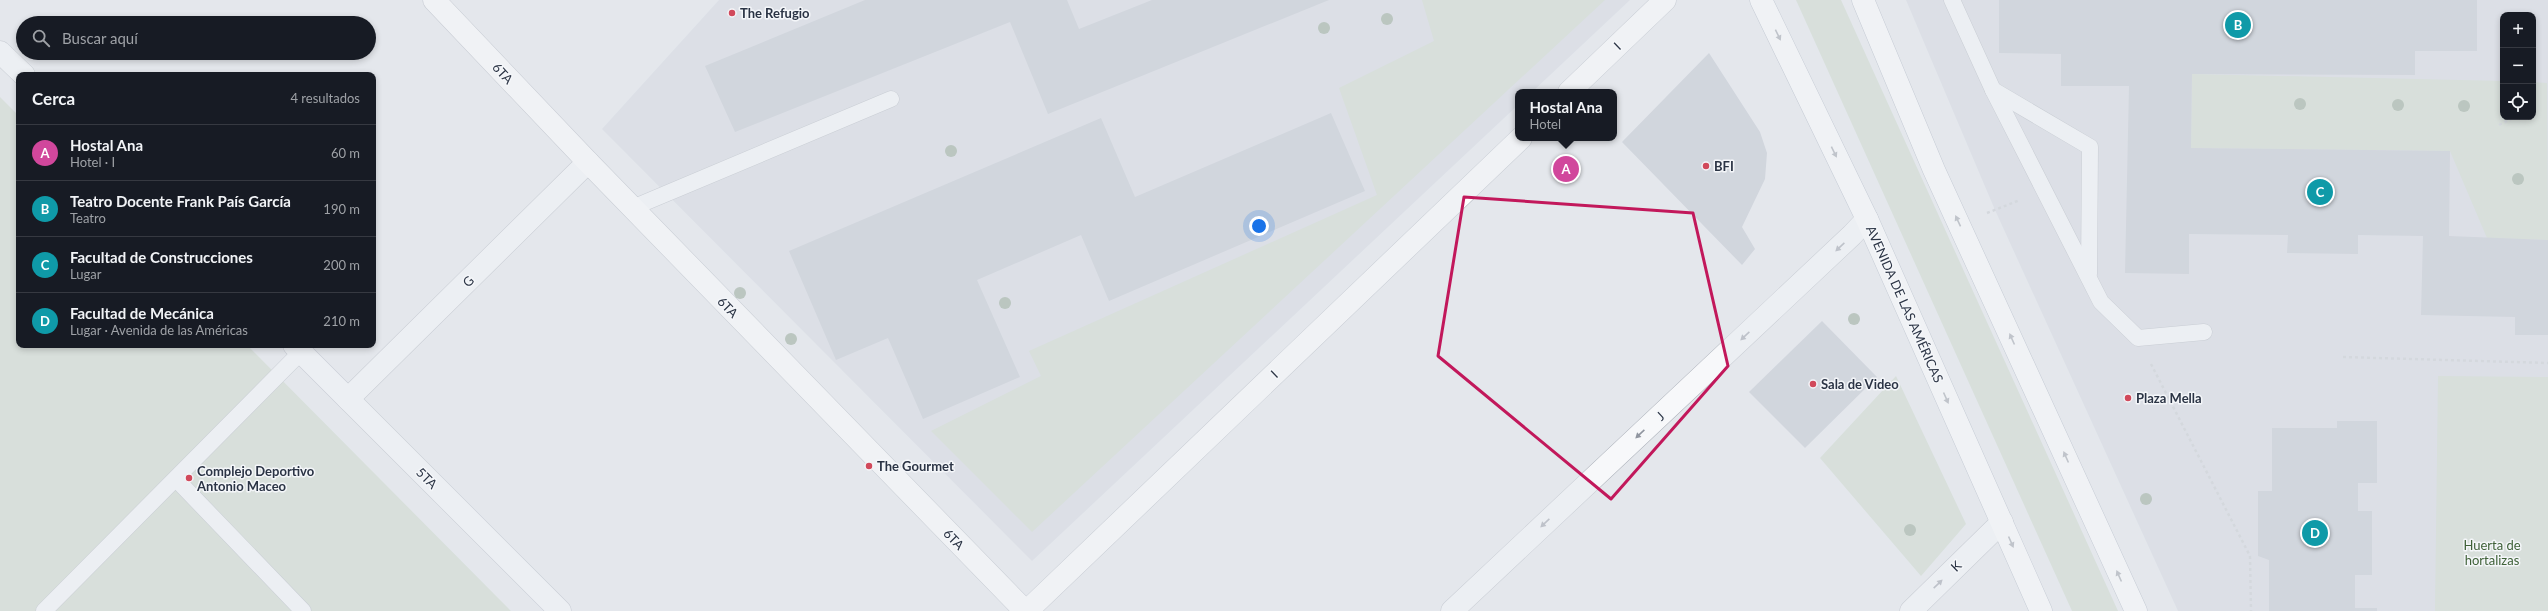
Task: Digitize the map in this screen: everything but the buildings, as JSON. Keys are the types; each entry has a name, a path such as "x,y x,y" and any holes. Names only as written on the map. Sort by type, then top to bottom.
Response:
{"street":[{"name":"6TA","path":"434,0 632,208 1026,611"},
{"name":"I","path":"1572,89 1665,0"},
{"name":"AVENIDA DE LAS AMÉRICAS","path":"1761,0 1867,219 2041,611"},
{"path":"1863,0 1934,170 2136,611"},
{"path":"0,52 21,72"},
{"name":"I","path":"1026,611 1518,141"},
{"name":"G","path":"348,399 588,162"},
{"name":"J","path":"1452,611 1852,235 1867,219"},
{"name":"5TA","path":"298,348 560,611"},
{"name":"K","path":"1910,611 2002,522"}],"lane":[{"path":"1952,0 1993,90 2100,302 2138,338 2204,332"},
{"path":"1993,90 2090,147 2089,278"},
{"path":"632,208 892,99"},
{"path":"44,611 176,479 298,348"},
{"path":"176,479 303,611"}],"path":[{"path":"2500,125 2510,120"},
{"path":"2138,338 2250,556 2251,611"},
{"path":"2343,357 2548,363"}],"highlighted area":[{"path":"1464,197 1693,213 1728,366 1611,499 1438,356"}],"shaded area":[{"path":"719,0 1630,0 1535,89 1515,89 1515,108 1032,561 602,129"},
{"path":"1906,0 2548,0 2548,611 2178,611 1995,210"}],"green space":[{"path":"1422,0 1605,0 1032,532 931,431 1041,376 1029,351 1377,195 1339,88 1434,41"},
{"path":"1796,0 1841,0 2118,611 2072,611"},
{"path":"2192,74 2500,81 2500,120 2536,120 2536,82 2547,83 2548,240 2487,238 2450,151 2191,148"},
{"name":"Complejo Deportivo Antonio Maceo","path":"0,97 16,113 16,348 250,348 511,611 0,611"},
{"path":"1896,376 1966,524 1921,576 1820,458"},
{"name":"Huerta de hortalizas","path":"2438,376 2548,377 2548,611 2435,611"}],"place":[{"name":"The Refugio","path":"732,13"},
{"name":"Teatro Docente Frank País García","path":"2238,25"},
{"name":"BFI","path":"1706,166"},
{"name":"Hostal Ana","path":"1566,169"},
{"name":"Facultad de Construcciones","path":"2320,192"},
{"name":"Sala de Video","path":"1813,384"},
{"name":"Plaza Mella","path":"2128,398"},
{"name":"The Gourmet","path":"869,466"},
{"name":"Complejo Deportivo Antonio Maceo","path":"189,478"},
{"name":"Facultad de Mecánica","path":"2315,533"}]}
